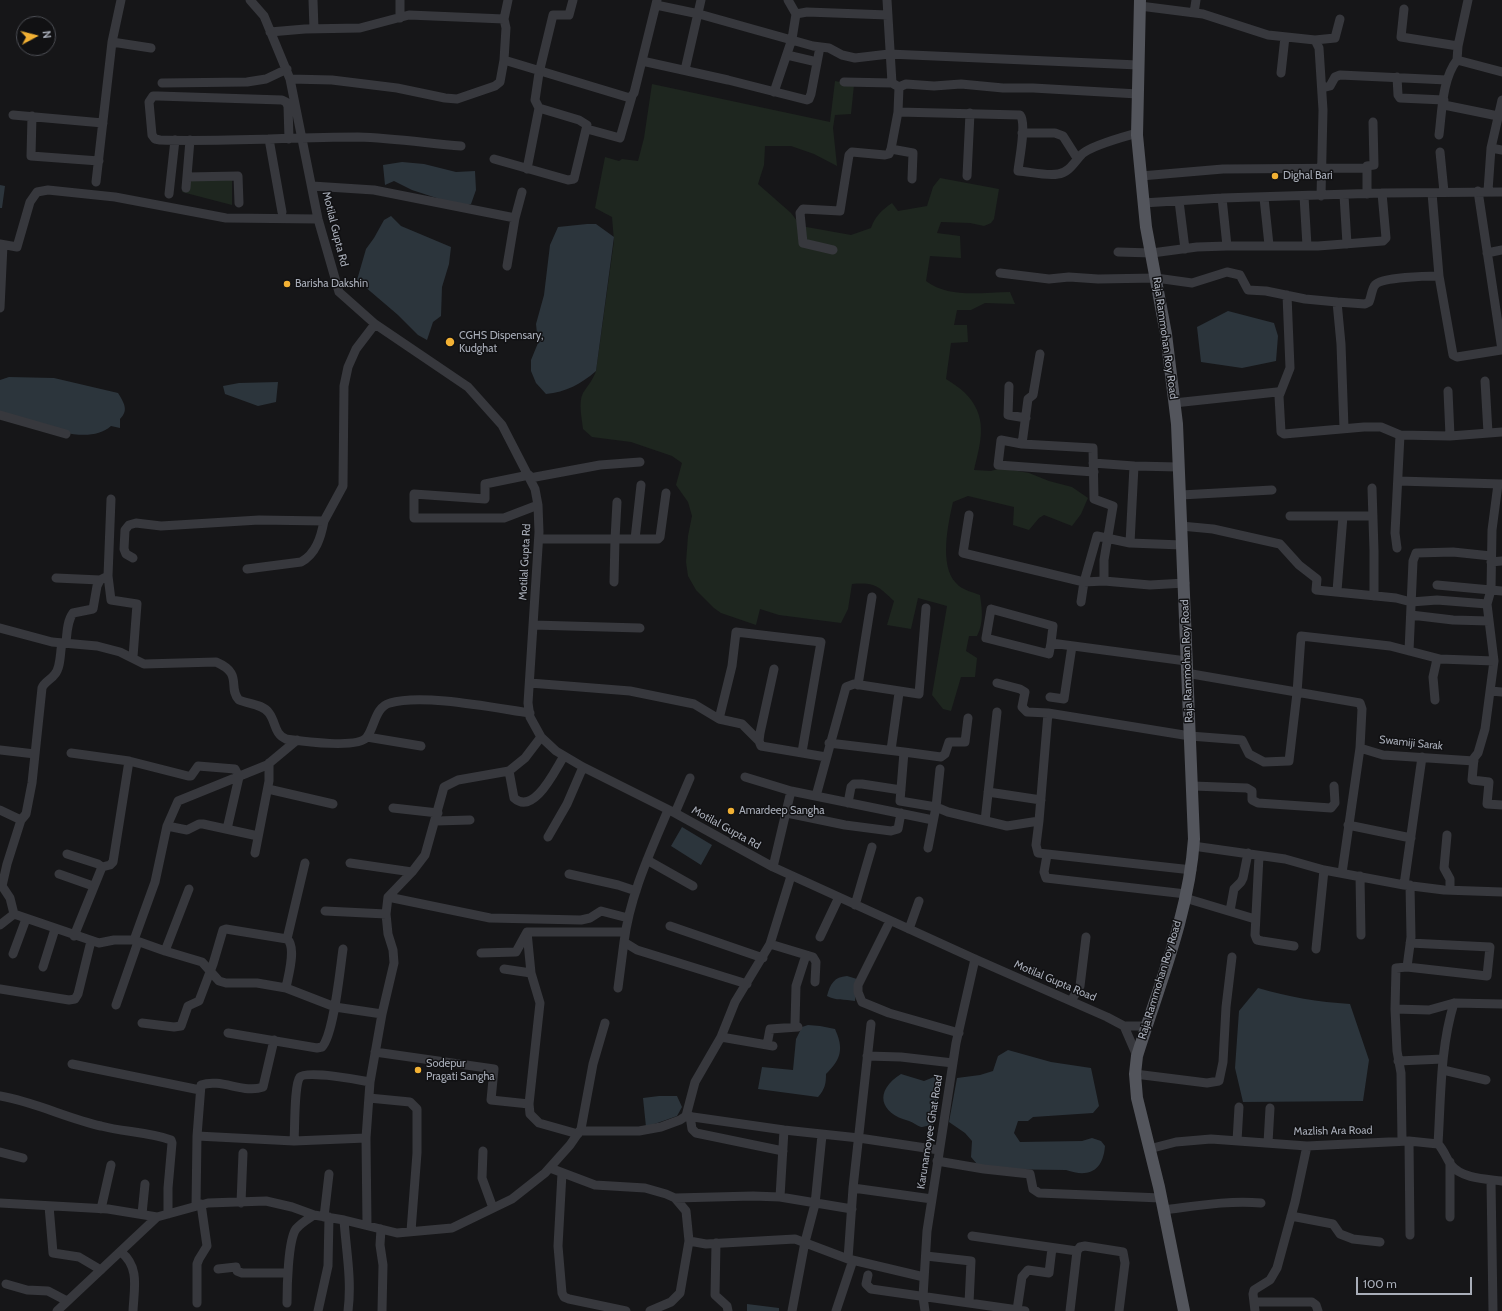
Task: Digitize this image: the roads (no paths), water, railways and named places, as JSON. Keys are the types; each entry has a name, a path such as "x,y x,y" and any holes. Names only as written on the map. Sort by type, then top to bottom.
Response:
{"main road":[{"name":"Raja Rammohan Roy Road","path":"1140,3 1137,133 1146,227 1166,334 1177,424 1185,583 1186,667 1194,846 1192,870 1175,941 1146,1026 1137,1056 1135,1074 1137,1098 1164,1210 1184,1311"}],"street":[{"path":"96,182 112,42 121,0"},
{"name":"Motilal Gupta Rd","path":"250,0 264,16 290,80 303,138 318,219 339,292 375,324 468,387 502,425 530,476 538,505 539,539 530,683 530,718 541,737 556,751 583,767 627,788 773,868 975,959"},
{"path":"313,0 314,29"},
{"path":"400,0 400,18"},
{"path":"290,80 339,81 398,88 445,98 457,99 495,86 500,82 504,60 506,28 504,19 508,0"},
{"path":"526,168 539,108 535,100 540,71 553,15 569,15 573,0"},
{"path":"685,70 701,0"},
{"path":"774,92 792,39 796,14 788,0"},
{"path":"833,250 803,242 801,210 814,208 840,211 849,155 852,152 858,151 885,155 889,154 891,150 898,112 896,85 889,54 887,0"},
{"path":"1194,13 1196,0"},
{"path":"1439,135 1448,80 1451,68 1457,60 1458,46 1468,0"},
{"path":"587,129 620,138 642,61 656,2 820,47 829,48 842,55 855,58 889,54 1138,65"},
{"path":"1140,3 1226,20 1268,35 1315,40 1335,38 1340,19"},
{"path":"1404,10 1401,37 1458,46"},
{"path":"796,14 807,12 888,15"},
{"path":"270,32 360,28 409,15 504,19"},
{"path":"1281,73 1285,37"},
{"path":"1315,40 1319,48 1322,88 1321,196"},
{"path":"112,42 151,48"},
{"path":"642,61 728,80 807,100 810,99 820,47"},
{"path":"787,55 817,62"},
{"path":"504,60 628,98 632,96"},
{"path":"1457,60 1502,72"},
{"path":"162,83 247,82 266,79 286,69"},
{"path":"1322,88 1330,86 1335,77 1340,75 1448,80"},
{"path":"1397,77 1398,95 1400,98 1444,103 1498,116"},
{"path":"844,82 934,86 961,84 1002,88 1033,88 1138,94"},
{"path":"289,139 288,106 282,100 153,96 149,102 152,135 155,138 175,140 289,139 303,138 365,138 415,140 460,146"},
{"path":"1488,192 1491,148 1502,100"},
{"path":"494,159 568,180 574,179 587,129 585,122 539,108"},
{"path":"898,112 1020,115 1023,119 1018,171 1060,174 1072,166 1077,158 1084,152 1102,144 1137,133"},
{"path":"967,176 970,113"},
{"path":"14,115 103,124"},
{"path":"32,116 31,156 99,161"},
{"path":"1141,176 1224,169 1367,168 1367,166 1374,165 1374,122"},
{"path":"1022,133 1055,133 1062,136 1077,158"},
{"path":"268,139 282,212"},
{"path":"169,194 175,140"},
{"path":"186,188 190,140"},
{"path":"1491,148 1502,150"},
{"path":"891,150 913,153 912,179"},
{"path":"1440,152 1444,192"},
{"path":"1367,168 1367,194"},
{"path":"186,178 238,176 239,203"},
{"path":"312,186 374,190 515,218"},
{"path":"0,308 2,244 17,247 30,202 37,192 48,190 115,197 226,218 318,219"},
{"path":"1432,193 1439,276 1453,355 1457,357 1501,350 1478,191"},
{"path":"507,266 515,218 522,192"},
{"path":"1144,203 1222,198 1264,198 1382,193 1502,192"},
{"path":"1118,252 1152,253 1227,246 1307,246 1385,240 1382,193"},
{"path":"1344,195 1347,244"},
{"path":"1304,196 1307,246"},
{"path":"1222,198 1227,246"},
{"path":"1264,198 1269,245"},
{"path":"1179,201 1185,249"},
{"path":"1487,253 1502,250"},
{"path":"1000,273 1049,280 1069,277 1098,279 1156,278 1174,282 1192,283 1227,272 1240,275 1248,290 1305,299 1365,304 1369,302 1374,285 1379,281 1408,277 1439,276"},
{"path":"1287,295 1290,368 1279,396 1281,432 1284,434 1344,428 1381,427 1400,435 1450,436 1502,432"},
{"path":"1337,302 1341,344 1344,428"},
{"path":"247,569 301,562 307,558 317,544 324,521 343,486 344,386 348,367 356,349 375,324"},
{"path":"1022,444 1028,399 1033,394 1040,354"},
{"path":"1485,381 1488,433"},
{"path":"1009,386 1008,415 1026,418"},
{"path":"1448,391 1450,436"},
{"path":"1174,404 1272,392 1277,392 1279,396"},
{"path":"0,415 66,434"},
{"path":"1397,548 1396,533 1400,435"},
{"path":"1104,581 1104,560 1109,539 1113,506 1094,499 1094,467 1093,448 1022,444 1001,440 998,465 1094,467 1178,467"},
{"path":"538,505 504,518 414,518 414,494 485,499 485,484 600,465 640,462"},
{"path":"1130,542 1134,466"},
{"path":"1398,481 1500,484 1492,534 1491,590 1487,604 1494,661 1485,729 1474,761 1472,780 1489,782 1487,804 1502,805"},
{"path":"635,539 641,486"},
{"path":"1372,488 1374,596"},
{"path":"1180,495 1272,490"},
{"path":"539,539 653,540 659,538 666,493"},
{"path":"111,499 104,578 111,600 137,604 133,657"},
{"path":"614,582 617,502"},
{"path":"969,515 963,553 1084,582 1104,581 1150,585 1185,583"},
{"path":"1290,516 1373,516"},
{"path":"1337,591 1343,516"},
{"path":"133,558 126,554 124,549 125,530 129,525 136,523 161,526 259,520 324,521"},
{"path":"1181,526 1213,529 1280,544 1299,565 1317,579 1316,590 1396,598 1411,602 1437,600 1487,604"},
{"path":"1492,534 1502,534"},
{"path":"1081,602 1084,582 1097,536 1130,542 1182,545"},
{"path":"1410,651 1413,561 1416,553 1453,552 1502,561"},
{"path":"56,578 104,578"},
{"path":"14,914 10,898 2,886 21,820 26,814 32,783 43,684 52,678 57,672 70,617 73,612 94,609 97,586 104,578"},
{"path":"1437,585 1502,591"},
{"path":"858,685 872,597"},
{"path":"816,796 829,743 846,687 851,684 919,694 926,608"},
{"path":"992,609 1054,626 1051,643 1048,654 986,638 992,609"},
{"path":"1411,615 1453,620 1489,621"},
{"path":"533,625 640,628"},
{"path":"0,628 52,642 97,646 133,657 144,664 216,662 225,666 233,676 236,697 239,700 266,710 281,737 297,740 354,743 367,737 421,746"},
{"path":"719,719 732,666 736,632 821,642 802,752"},
{"path":"997,683 1020,689 1025,692 1023,710 1027,712 1048,713 1190,736 1242,740 1249,754 1264,762 1289,762 1297,693 1301,636 1390,646 1436,658 1494,661"},
{"path":"1051,643 1186,667 1297,693 1360,702 1362,709 1360,748 1342,873"},
{"path":"1050,697 1064,699 1072,646"},
{"path":"1435,700 1433,677 1436,658"},
{"path":"759,741 774,669"},
{"path":"530,683 630,691 694,704 719,719 742,724 759,741 761,746 826,757"},
{"path":"1491,691 1502,692"},
{"path":"891,750 900,692"},
{"path":"367,737 384,705 395,701 422,700 530,713"},
{"path":"985,821 997,712"},
{"path":"1048,713 1036,851 1047,855 1192,870"},
{"path":"829,743 941,757 945,754 949,742 965,742 968,718"},
{"path":"367,1225 366,1138 370,1082 382,1014 394,963 393,950 388,934 386,914 388,896 412,872 425,855 437,817 444,787 451,782 509,771 525,758 541,737"},
{"path":"116,1005 155,882 167,826 178,801 269,763 297,740"},
{"name":"Swamiji Sarak","path":"1360,748 1383,755 1474,761"},
{"path":"0,750 35,754"},
{"path":"904,752 900,801 936,807 1007,826 1039,821"},
{"path":"71,753 129,761 188,776 191,776 198,766 232,768 237,772 238,777 227,829"},
{"path":"509,771 514,798 524,803 530,802 540,792 564,756"},
{"path":"1407,967 1410,943 1407,885 1411,838 1422,757"},
{"path":"67,854 98,864 102,867 110,865 113,862 129,761"},
{"path":"255,853 268,789 269,763"},
{"path":"548,837 565,809 583,767"},
{"path":"928,848 936,807 940,770"},
{"path":"745,777 791,791 933,820"},
{"path":"618,988 625,932 636,891 647,860 690,778"},
{"path":"848,803 851,786 854,784 901,790"},
{"path":"1192,786 1247,788 1252,791 1252,800 1258,803 1331,808 1335,803 1334,786"},
{"path":"268,789 332,804"},
{"path":"773,868 791,791"},
{"path":"988,792 1041,800"},
{"path":"393,808 437,817 470,820"},
{"path":"0,810 21,820"},
{"path":"787,813 845,825 891,831 898,829 901,813"},
{"path":"167,826 187,830 199,824 203,824 258,836"},
{"path":"1348,825 1411,838"},
{"path":"1447,835 1444,868 1450,880 1450,890"},
{"path":"1194,846 1248,853 1285,860 1324,870 1407,885 1450,890 1502,892"},
{"path":"855,905 872,847"},
{"path":"1230,911 1234,889 1243,878 1248,853"},
{"path":"1047,855 1044,872 1046,878 1186,896 1255,919"},
{"path":"1259,856 1255,935 1257,940 1294,946"},
{"path":"647,860 693,886"},
{"path":"287,939 305,863"},
{"path":"350,863 412,872"},
{"path":"74,936 102,867"},
{"path":"1316,948 1324,870"},
{"path":"59,874 93,886"},
{"path":"569,874 618,884 636,891"},
{"path":"783,1151 696,1133 692,1130 688,1116 695,1082 722,1037 735,1002 763,958 770,944 791,876"},
{"path":"1360,876 1361,935"},
{"path":"165,952 189,889"},
{"path":"388,896 490,918 581,920 590,918 601,911 628,918"},
{"path":"820,937 839,897"},
{"path":"909,929 920,901"},
{"path":"325,911 386,914"},
{"path":"14,914 74,936 99,943 114,940 136,940 165,952 202,962 219,981 226,983 257,983 286,988 335,1007 382,1014"},
{"path":"0,925 14,914"},
{"path":"14,954 26,919"},
{"path":"890,921 858,985 858,992 862,1002 888,1013 959,1032"},
{"path":"670,926 763,958"},
{"path":"43,967 55,929"},
{"path":"142,1023 174,1027 181,1026 188,1006 199,1002 209,971 213,964 223,930 240,930 287,939 292,945 292,950 286,988"},
{"path":"527,932 625,932"},
{"path":"481,953 516,952 527,932"},
{"path":"527,932 531,973 540,1003 529,1104 530,1114 539,1123 579,1133 639,1131 661,1127 688,1116 939,1150"},
{"path":"1071,1001 1080,986 1086,937"},
{"path":"0,989 75,1000 78,994 91,941"},
{"path":"624,942 637,950 747,984"},
{"path":"1410,943 1490,947 1486,976 1407,967 1396,968 1395,1009 1398,1061 1406,1141 1410,1235"},
{"path":"770,944 815,959 815,982"},
{"path":"228,1033 317,1048 322,1047 326,1040 335,1007 343,949"},
{"path":"722,1037 770,1046 770,1030 796,1026 796,986 806,955"},
{"path":"1135,1074 1207,1083 1219,1081 1223,1062 1226,1007 1232,957"},
{"name":"Motilal Gupta Road","path":"975,959 1124,1026 1146,1026"},
{"name":"Karunamoyee Ghat Road","path":"925,1311 923,1297 924,1277 937,1161 953,1063 975,959"},
{"path":"504,969 531,973"},
{"path":"1395,1009 1429,1010 1454,1003 1502,1004"},
{"path":"1454,1003 1447,1024 1443,1059 1438,1144 1452,1166 1459,1172 1475,1178 1502,1181"},
{"path":"0,1203 127,1211 157,1217 208,1203 266,1201 292,1207 314,1215 344,1220 397,1233 452,1228 512,1198 550,1168 579,1133 593,1064 605,1023"},
{"path":"836,1311 851,1260 853,1188 871,1024"},
{"path":"1124,1026 1137,1056"},
{"path":"197,1303 197,1264 207,1246 198,1205 197,1136 201,1085 207,1084 256,1088 263,1087 274,1040"},
{"path":"375,1052 494,1069 492,1100 529,1104"},
{"path":"868,1056 901,1057 953,1063"},
{"path":"1398,1061 1443,1059"},
{"path":"72,1064 200,1090"},
{"path":"1443,1070 1486,1080"},
{"path":"294,1141 298,1082 300,1076 305,1074 315,1074 370,1082"},
{"path":"0,1096 22,1101 70,1118 100,1126 171,1140 168,1214"},
{"path":"369,1098 410,1102 417,1109 418,1153 411,1231"},
{"path":"1237,1141 1238,1108"},
{"path":"1268,1143 1270,1108"},
{"path":"780,1197 784,1130"},
{"path":"792,1311 804,1242 815,1204 822,1135"},
{"path":"197,1136 294,1141 366,1138"},
{"name":"Mazlish Ara Road","path":"1149,1149 1176,1142 1211,1139 1307,1146 1406,1141 1438,1144"},
{"path":"1307,1146 1291,1216 1275,1273 1270,1280 1254,1290 1255,1307 1312,1302 1318,1311"},
{"path":"483,1151 482,1178 493,1208"},
{"path":"0,1152 23,1158"},
{"path":"241,1203 243,1153"},
{"path":"937,1161 984,1169 1030,1174 1033,1189 1039,1193 1161,1198"},
{"path":"1450,1162 1450,1217"},
{"path":"101,1209 111,1165"},
{"path":"550,1168 595,1185 646,1188 675,1198 753,1196 780,1197 852,1209"},
{"path":"562,1173 558,1246 562,1293 564,1297 569,1299 626,1311"},
{"path":"318,1311 328,1266 326,1217 329,1174"},
{"path":"1491,1180 1496,1310"},
{"path":"142,1214 145,1184"},
{"path":"853,1188 932,1199"},
{"path":"650,1311 672,1302 680,1293 689,1241 686,1211 675,1198"},
{"path":"1164,1210 1201,1205 1243,1202 1261,1203"},
{"path":"49,1206 53,1253 79,1256 101,1270"},
{"path":"287,1303 287,1273 295,1232 297,1227 314,1215"},
{"path":"1291,1216 1333,1224 1340,1234 1353,1239 1380,1242"},
{"path":"57,1311 157,1217"},
{"path":"344,1220 346,1255 351,1285 348,1311"},
{"path":"382,1229 380,1245 383,1265 382,1311"},
{"path":"972,1236 1077,1251"},
{"path":"689,1241 716,1243 795,1239 851,1260 924,1277"},
{"path":"716,1243 715,1295 727,1306 728,1311"},
{"path":"1070,1311 1077,1251 1080,1247 1085,1246 1123,1252 1125,1263 1119,1311"},
{"path":"868,1275 866,1284 869,1288 965,1305 1021,1310 1022,1277 1028,1270 1049,1273 1052,1248"},
{"path":"121,1252 128,1258 134,1272 133,1311"},
{"path":"926,1256 971,1261 965,1305"},
{"path":"218,1270 236,1267 237,1271 242,1273 287,1273"},
{"path":"6,1284 27,1290 48,1291 67,1301"}],"place":[{"name":"Dighal Bari","path":"1275,176"},
{"name":"Barisha Dakshin","path":"287,284"},
{"name":"CGHS Dispensary, Kudghat","path":"450,342"},
{"name":"Amardeep Sangha","path":"731,811"},
{"name":"Sodepur Pragati Sangha","path":"418,1070"}]}
